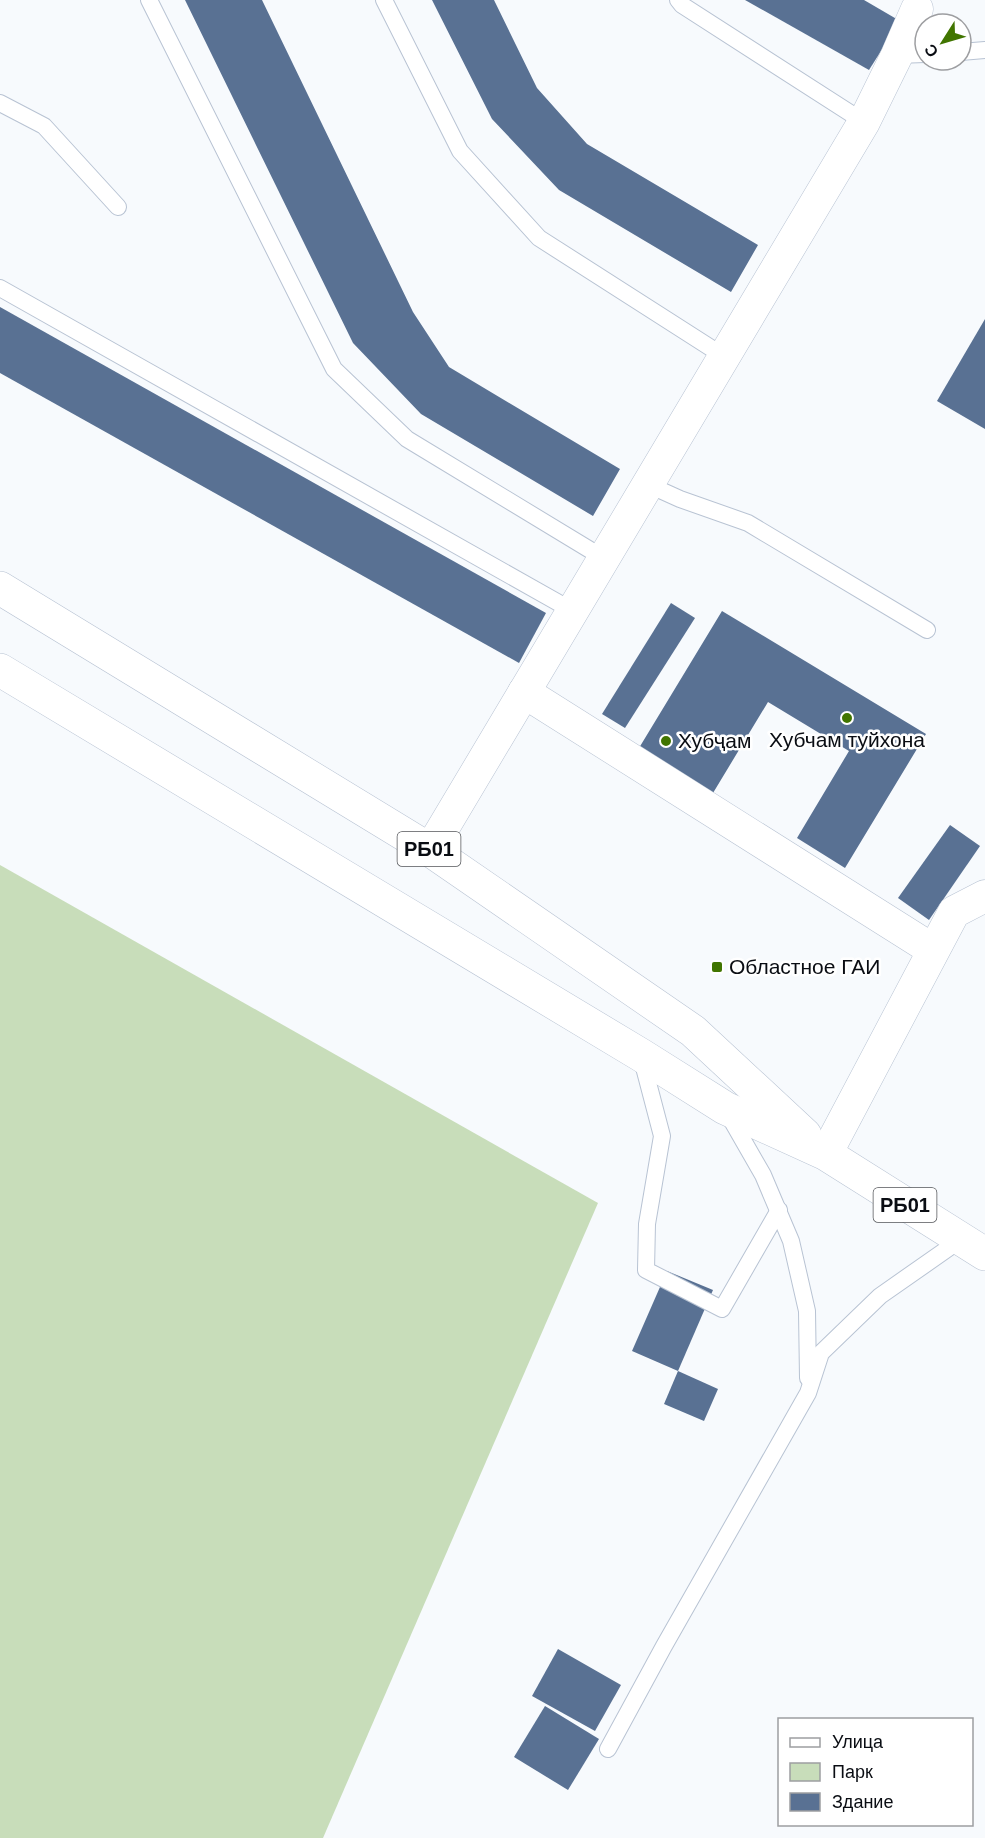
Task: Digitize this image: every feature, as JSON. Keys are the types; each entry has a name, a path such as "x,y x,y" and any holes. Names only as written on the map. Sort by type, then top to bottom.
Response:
{"highway":[{"name":"РБ01","path":"0,588 430,850 693,1031 826,1154"},
{"name":"РБ01","path":"0,669 641,1055 725,1108 826,1154 972,1247"}],"street":[{"path":"430,850 864,122 911,55 915,4"},
{"path":"524,692 933,950"},
{"path":"826,1154 954,912 985,897"}],"lane":[{"path":"149,0 334,369 407,439 605,558"},
{"path":"384,0 460,151 539,238 725,357"},
{"path":"678,0 682,5 864,122"},
{"path":"0,103 44,126 118,207"},
{"path":"0,288 573,610"},
{"path":"649,485 680,499 748,523 927,630"},
{"path":"641,1055 662,1136 647,1224 646,1270 722,1309 779,1210"},
{"path":"725,1108 763,1175 791,1241 807,1311 808,1393"},
{"path":"608,1749 669,1636 808,1393 821,1353 880,1296 972,1247"}],"green space":[{"path":"0,865 598,1203 323,1838 0,1838"}],"building":[{"path":"185,0 262,0 413,312 449,367 620,469 593,516 421,414 353,343"},
{"path":"432,0 494,0 537,88 587,144 758,245 731,292 559,190 492,119"},
{"path":"745,0 864,0 900,21 869,70"},
{"path":"0,307 546,613 519,663 0,373"},
{"path":"985,319 985,429 937,401"},
{"path":"671,603 695,618 625,728 602,714"},
{"name":"Хубчам туйхона","path":"722,611 926,734 845,868 797,838 849,751 768,702 713,793 639,748"},
{"path":"950,825 980,846 929,920 898,898"},
{"path":"667,1271 713,1290 678,1371 632,1351"},
{"path":"678,1371 718,1389 704,1421 664,1404"},
{"path":"558,1649 621,1685 595,1731 532,1696"},
{"path":"545,1706 599,1739 568,1790 514,1757"}],"place":[{"name":"Хубчам туйхона","path":"847,718"},
{"name":"Хубҷам","path":"666,741"},
{"name":"Областное ГАИ","path":"717,967"}]}
